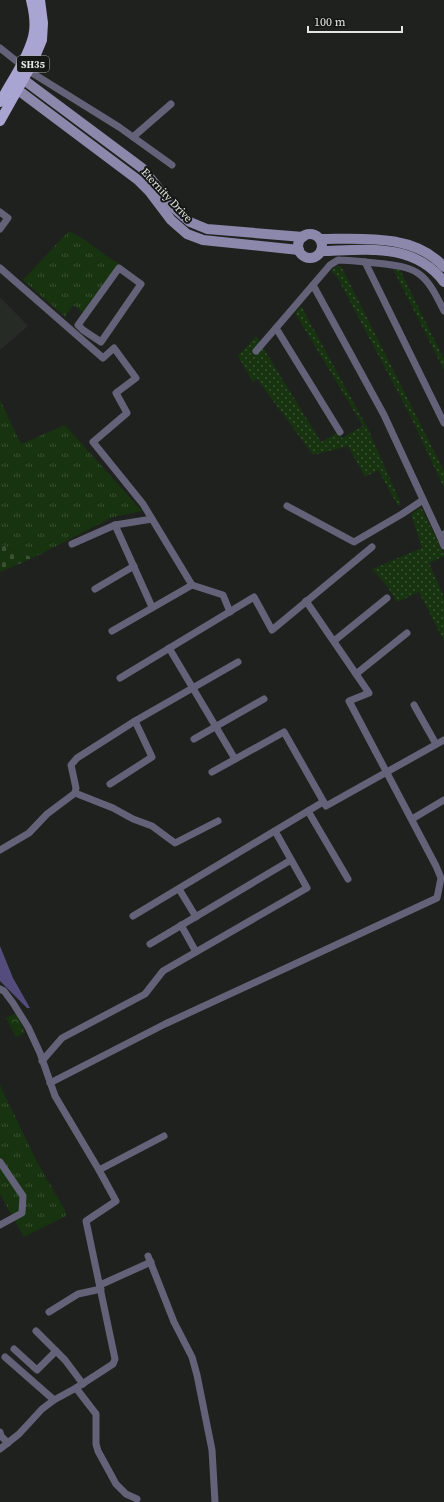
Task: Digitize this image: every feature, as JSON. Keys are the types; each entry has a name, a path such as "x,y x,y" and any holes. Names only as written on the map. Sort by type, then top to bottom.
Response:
{"main road":[{"path":"0,102 21,64 33,37 34,20 31,0"},
{"name":"SH35","path":"0,122 29,71 42,40 43,23 40,0"}],"street":[{"path":"0,48 29,71 49,82 133,137 172,165"},
{"name":"Eternity Drive","path":"24,80 142,168 175,209 190,222 207,229 303,237 310,234 320,239 397,242 418,248 440,262 444,267"},
{"name":"Eternity Drive","path":"18,90 138,180 149,191 171,220 187,234 203,240 299,250 304,256 312,257 316,256 321,251 368,250 399,252 419,259 437,273 444,282"},
{"path":"133,137 171,104"},
{"path":"0,212 8,218 0,229"},
{"path":"299,250 299,243 303,237"},
{"path":"320,239 322,247 321,251"},
{"path":"256,351 335,261 341,260 400,266 416,272 432,287 444,311"},
{"path":"365,262 444,423"},
{"path":"0,268 103,358 114,348 136,378 116,393 127,413 93,442 143,504 192,585 222,595 230,612"},
{"path":"118,268 141,284 101,342 90,334 78,325 118,268"},
{"path":"313,285 384,415 423,500 442,535 444,546"},
{"path":"276,328 340,432"},
{"path":"84,342 90,334"},
{"path":"287,506 354,542 423,500"},
{"path":"72,544 115,526 152,519"},
{"path":"115,526 152,607"},
{"path":"120,678 254,597 272,630 372,547"},
{"path":"95,589 134,566"},
{"path":"112,631 192,585"},
{"path":"334,641 387,598"},
{"path":"50,1084 165,1024 437,898 441,878 412,819 349,700 369,693 306,602"},
{"path":"356,674 407,633"},
{"path":"169,648 234,759"},
{"path":"0,850 29,833 47,814 75,793 76,788 71,765 77,758 135,721 238,662"},
{"path":"194,739 264,699"},
{"path":"414,705 436,744"},
{"path":"110,784 152,757 135,721"},
{"path":"212,772 284,732 326,806 444,740"},
{"path":"75,793 152,826 175,843 218,821"},
{"path":"412,819 444,800"},
{"path":"133,916 323,802"},
{"path":"308,811 348,879"},
{"path":"42,1061 62,1038 144,994 163,971 308,888 275,832"},
{"path":"150,944 291,860"},
{"path":"179,889 196,917"},
{"path":"181,925 196,952"},
{"path":"0,989 4,991 13,1003 28,1027 55,1096 116,1201 86,1221 115,1359 113,1364 83,1384 54,1400 0,1449"},
{"path":"99,1170 164,1136"},
{"path":"0,1162 23,1196 22,1213 0,1225"},
{"path":"49,1312 78,1294 100,1287 149,1259 174,1322 192,1357 197,1375 212,1450 216,1497 215,1502"},
{"path":"36,1331 65,1360 83,1384"},
{"path":"14,1349 37,1370 56,1351"},
{"path":"5,1357 54,1400"},
{"path":"76,1388 96,1414 96,1444 98,1451 112,1477 116,1484 126,1494 137,1499"},
{"path":"0,1432 1,1436 8,1443"}],"shaded area":[{"path":"0,297 28,326 0,350"},
{"path":"0,946 13,978 30,1008 27,1008 0,981"}],"green space":[{"path":"69,231 85,240 112,260 119,263 84,313 73,305 65,317 23,280"},
{"path":"341,266 444,471 444,488 410,415 337,277 331,271 335,267"},
{"path":"393,269 400,270 444,359 444,370"},
{"path":"301,306 368,429 401,504 398,506 378,470 365,477 348,446 313,455 257,379 253,382 238,356 256,336 321,442 338,432 342,438 363,426 295,313"},
{"path":"0,400 21,444 65,425 142,511 113,517 33,558 0,544"},
{"path":"421,507 444,554 444,556 429,563 444,597 444,641 419,592 397,602 387,586 372,569 422,548 411,514"},
{"path":"0,544 33,558 0,572"},
{"path":"16,1013 25,1033 16,1037 6,1018"},
{"path":"0,1085 37,1162 65,1210 66,1216 24,1237 0,1194"}]}
